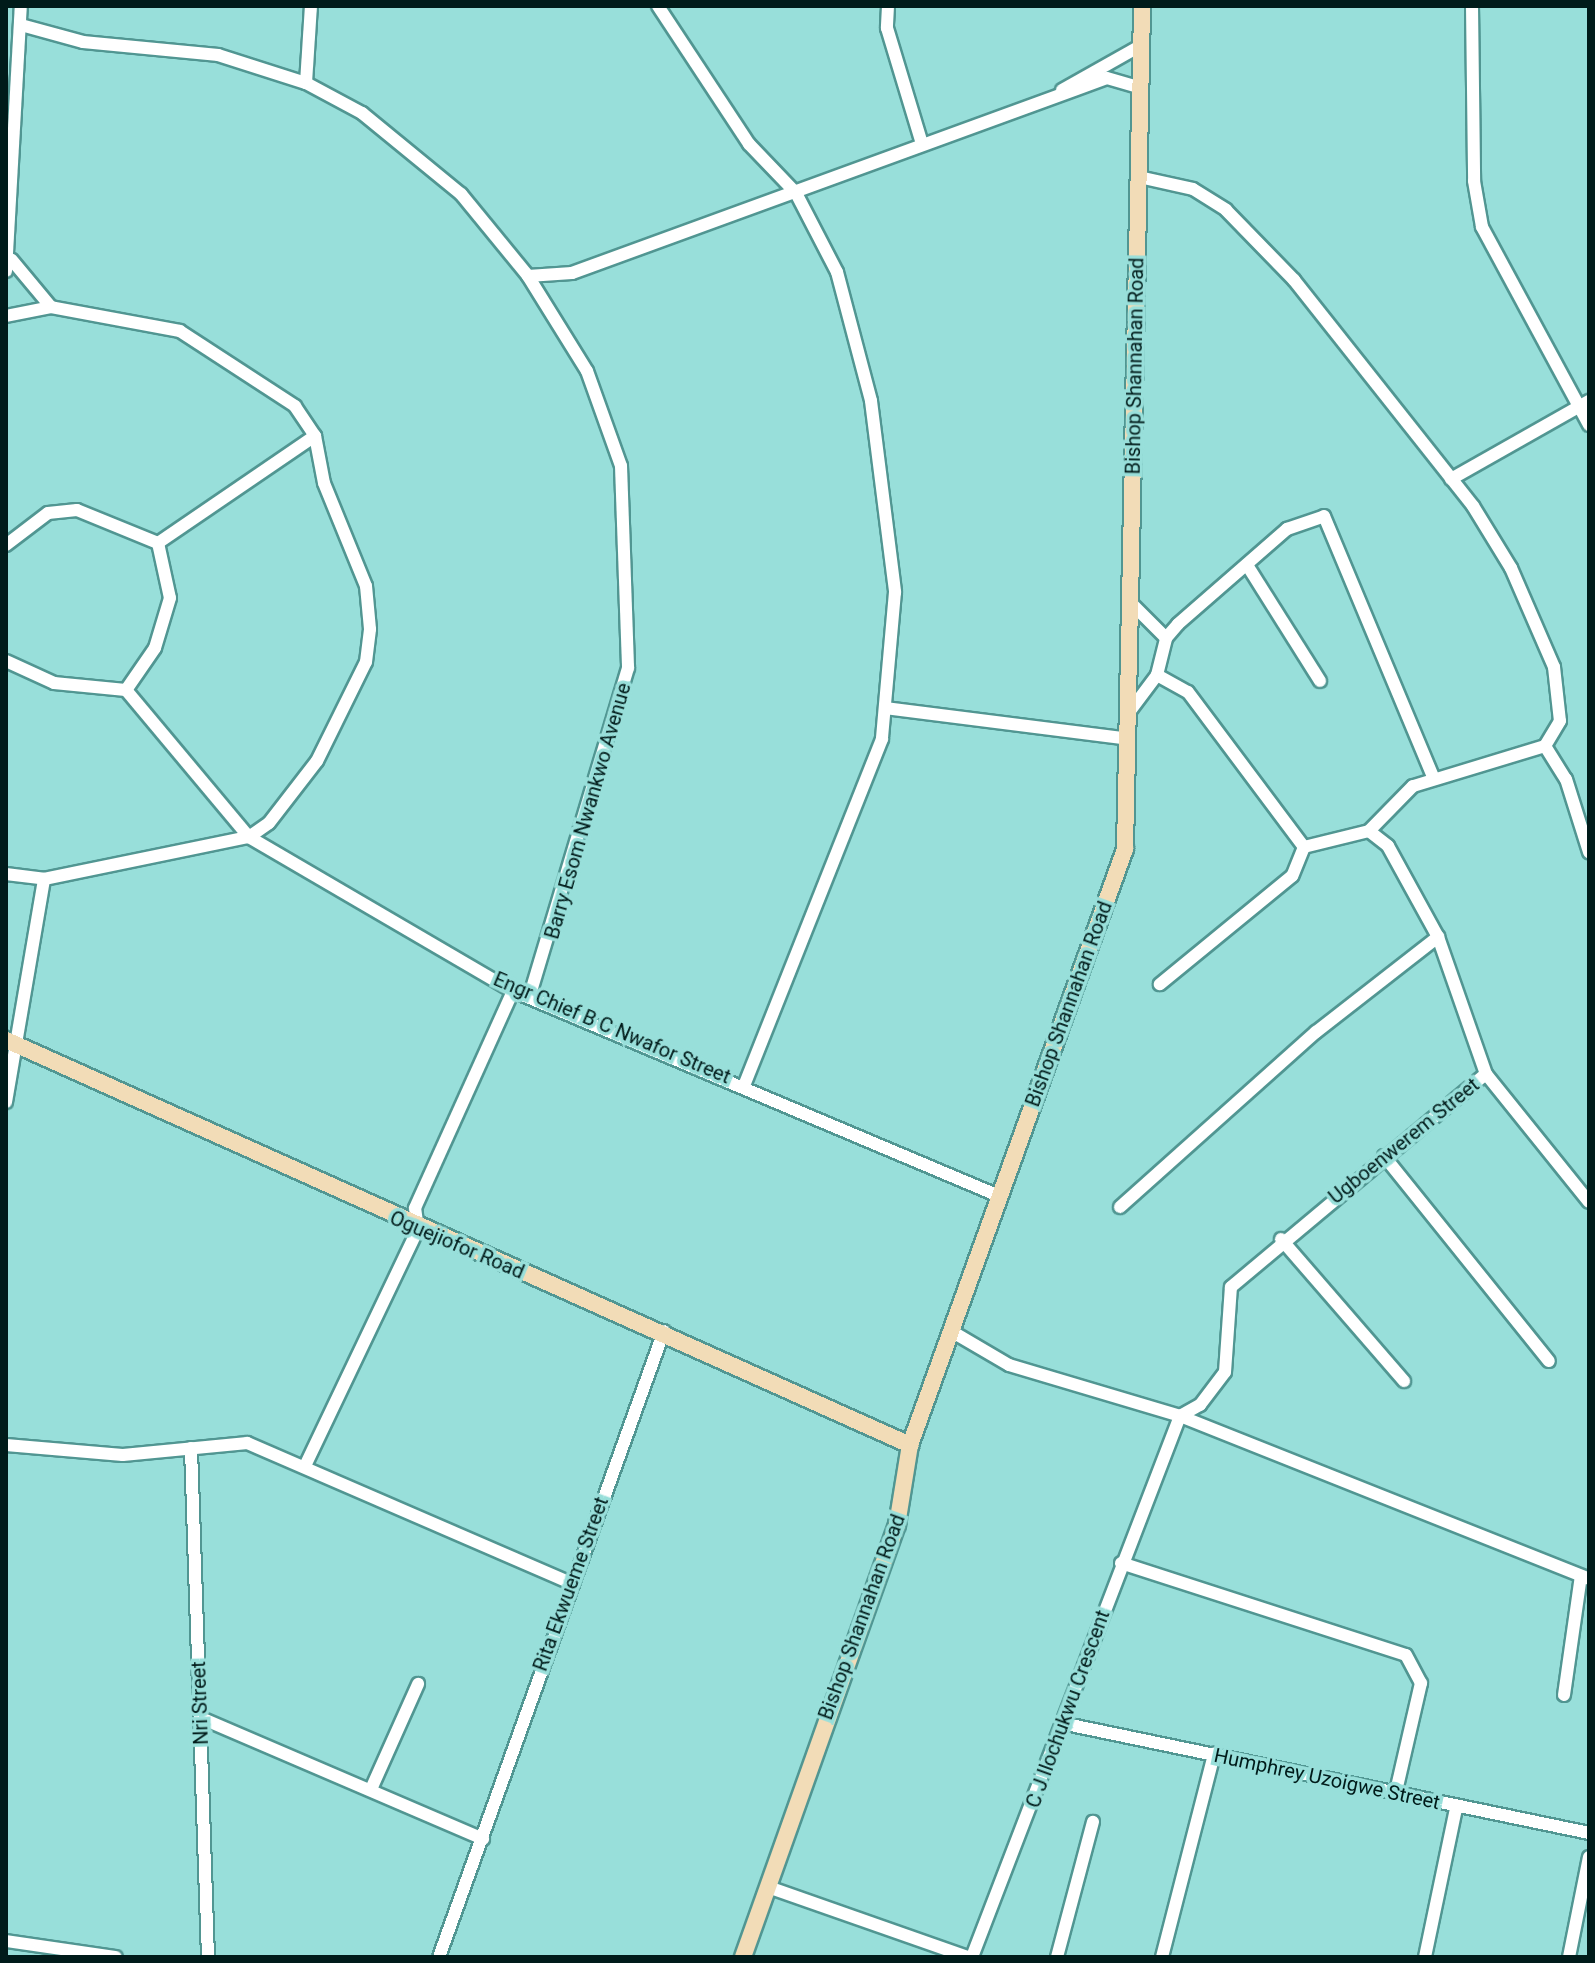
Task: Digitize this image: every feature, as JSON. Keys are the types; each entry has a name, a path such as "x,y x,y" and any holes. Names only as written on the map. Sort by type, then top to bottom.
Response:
{"main road":[{"name":"Bishop Shannahan Road","path":"743,1957 897,1525 910,1445 951,1331 994,1195 1125,849 1124,738 1130,602 1142,6"},
{"name":"Oguejiofor Road","path":"12,1042 418,1229 664,1331 910,1445"}],"street":[{"path":"21,6 9,172 8,265 51,307"},
{"path":"306,83 311,6"},
{"path":"658,6 749,144 796,193 837,272 871,401 895,592 885,708 865,789 745,1083"},
{"path":"888,6 887,28 922,144"},
{"path":"1472,6 1474,181 1482,227 1584,405 1589,425"},
{"name":"Barry Esom Nwankwo Avenue","path":"21,25 83,42 218,55 306,83 362,113 461,194 528,276 587,371 621,466 629,578 628,668 530,995"},
{"path":"1053,97 1096,65 1142,45"},
{"path":"528,276 572,273 1107,78 1141,88"},
{"path":"1139,177 1193,189 1226,210 1294,280 1451,479 1511,568 1547,646 1560,721 1545,746 1433,777 1392,801 1369,831 1304,847"},
{"path":"6,316 51,307 180,331 269,384 315,436 324,483 366,586 366,662 317,761 269,823 249,837 44,879 6,874"},
{"path":"1451,479 1584,405"},
{"path":"158,543 315,436"},
{"path":"6,545 48,513 77,510 158,543"},
{"path":"1127,715 1157,675 1166,638 1297,523 1324,516 1433,777"},
{"path":"6,661 54,683 126,690 155,648 170,598 158,543"},
{"path":"1247,565 1320,681"},
{"path":"1130,602 1166,638"},
{"path":"1157,675 1188,692 1304,847"},
{"name":"Engr Chief B C Nwafor Street","path":"126,690 249,837 513,991 530,995 745,1083 994,1195"},
{"path":"885,708 1124,738"},
{"path":"1545,746 1566,779 1589,852"},
{"name":"Ugboenwerem Street","path":"1180,1416 1200,1405 1225,1372 1232,1339 1226,1296 1281,1239 1486,1074 1438,937 1388,846 1369,831"},
{"path":"1160,984 1292,876 1304,847"},
{"path":"6,1102 12,1042 44,879"},
{"path":"1120,1207 1316,1032 1438,937"},
{"path":"305,1466 418,1229 415,1208 513,991"},
{"path":"1486,1074 1589,1202"},
{"path":"1384,1156 1549,1361"},
{"path":"1281,1239 1404,1381"},
{"name":"Rita Ekwueme Street","path":"439,1957 664,1331"},
{"path":"951,1331 1009,1365 1180,1416 1585,1577 1564,1695"},
{"name":"C J Ilochukwu Crescent","path":"970,1957 1066,1724 1066,1701 1180,1416"},
{"path":"6,1445 123,1455 247,1443 571,1583"},
{"name":"Nri Street","path":"191,1448 208,1957"},
{"path":"1121,1563 1406,1655 1421,1683 1396,1791"},
{"path":"372,1787 418,1684"},
{"path":"201,1718 372,1787 483,1839"},
{"name":"Humphrey Uzoigwe Street","path":"1066,1724 1396,1791 1456,1809 1589,1833"},
{"path":"1162,1957 1214,1754"},
{"path":"1425,1957 1456,1809"},
{"path":"1057,1957 1093,1822"},
{"path":"1569,1957 1589,1857"},
{"path":"768,1887 970,1957"},
{"path":"6,1941 116,1957"}]}
